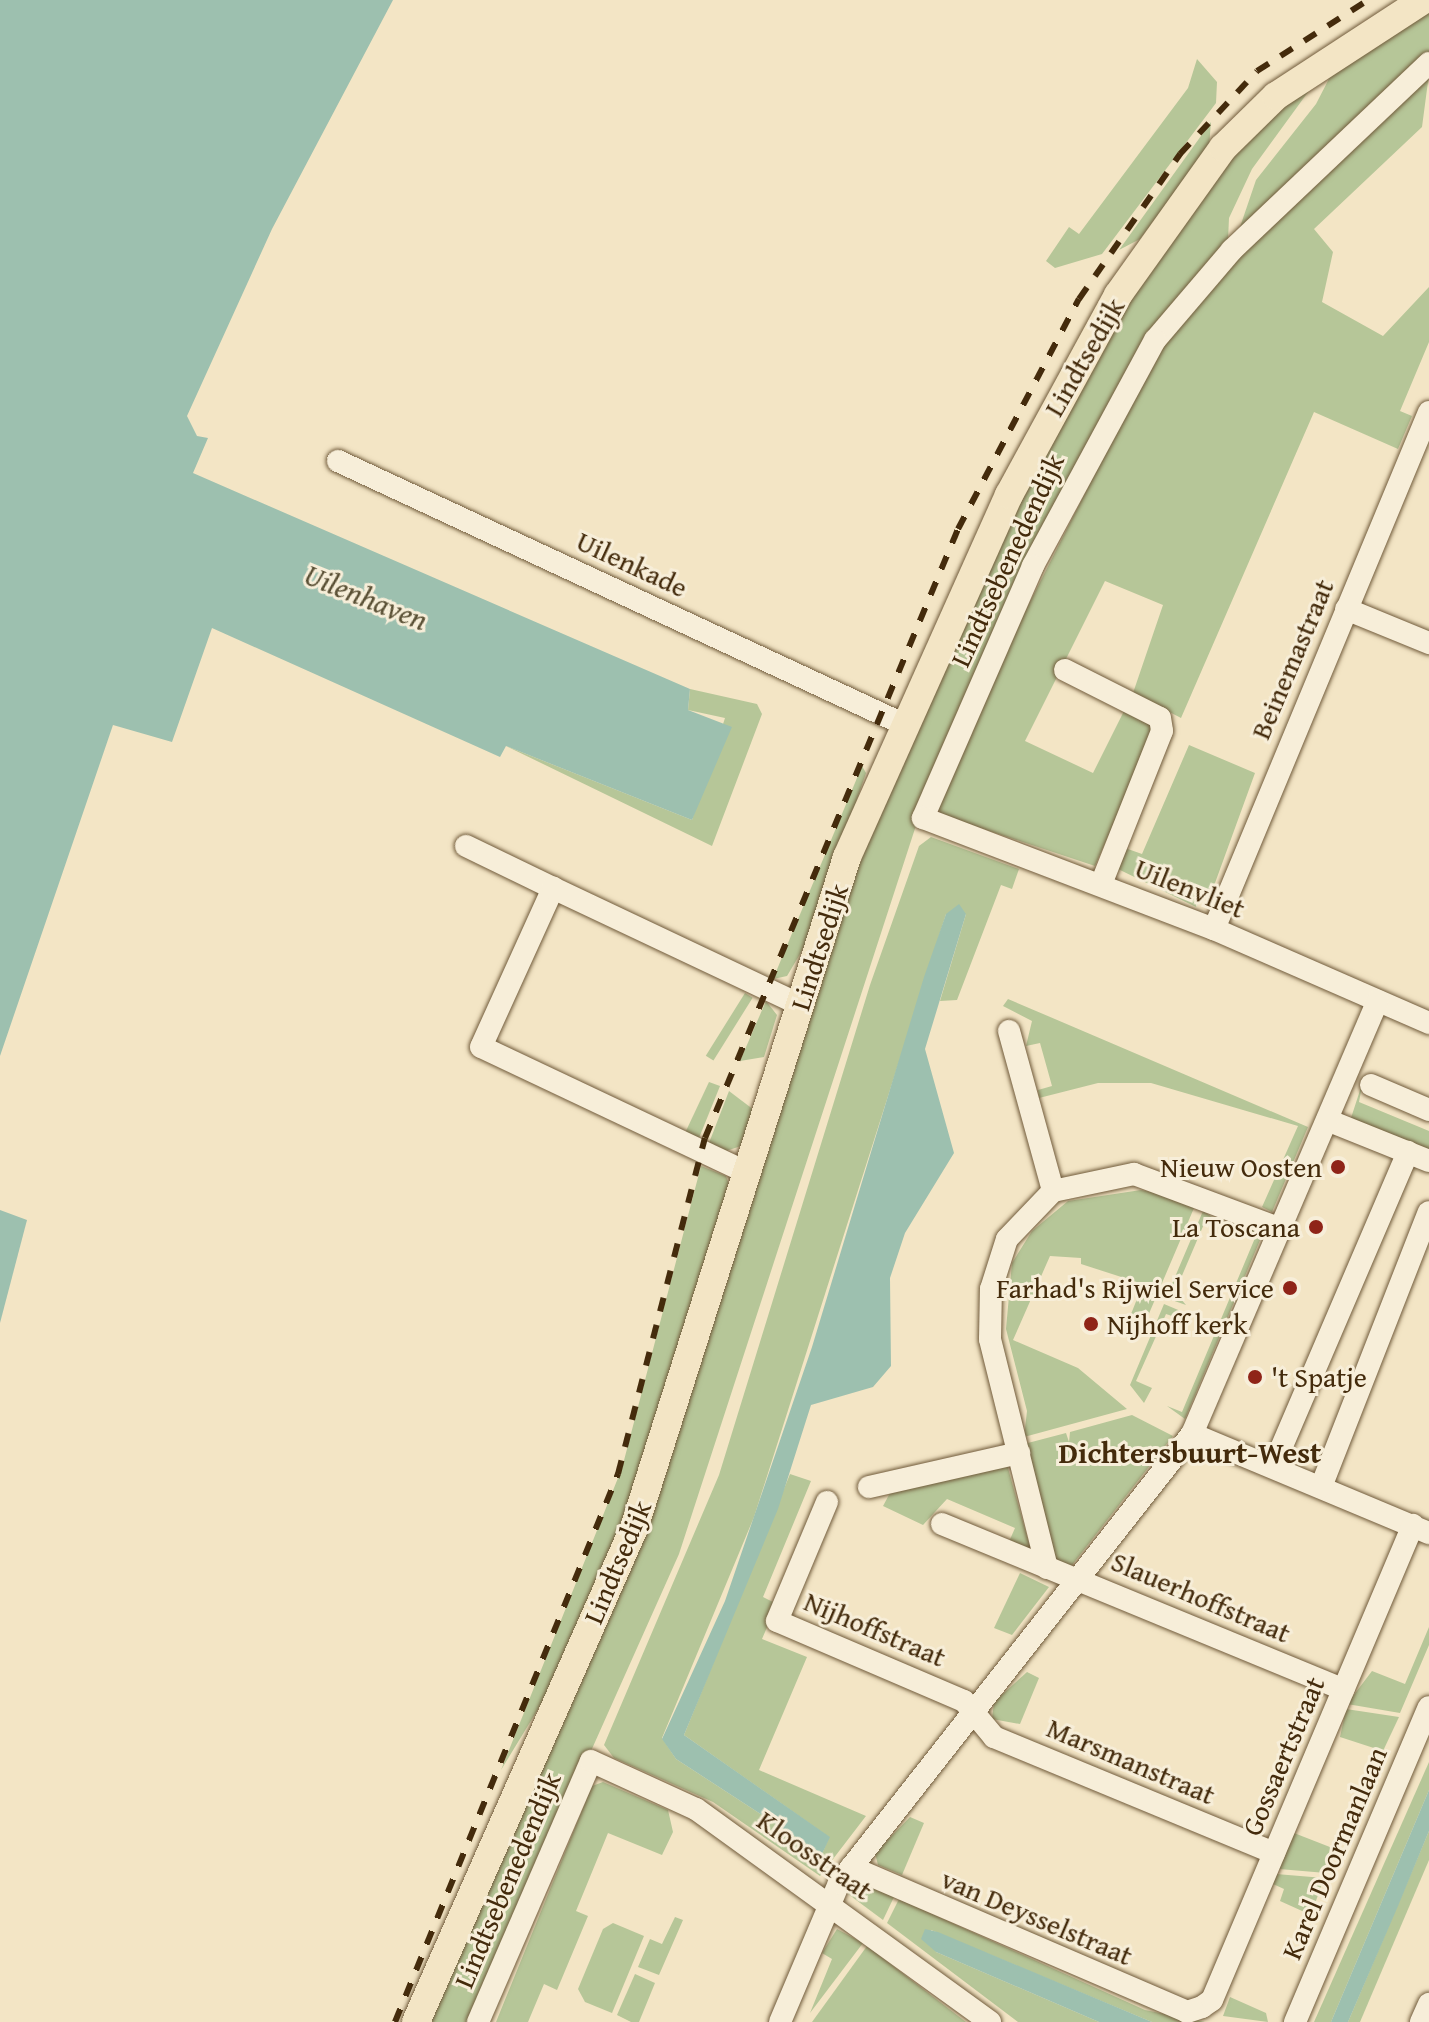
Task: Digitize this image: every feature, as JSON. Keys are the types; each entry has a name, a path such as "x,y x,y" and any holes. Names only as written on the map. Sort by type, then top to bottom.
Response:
{"main road":[{"name":"Lindtsedijk","path":"416,2022 634,1528 800,1005 901,723 1061,395 1184,196 1276,96 1423,0"}],"street":[{"name":"Lindtsebenedendijk","path":"923,818 1033,566 1155,340 1241,241 1429,63"},
{"name":"Beinemastraat","path":"1214,929 1346,609 1421,453 1429,412"},
{"name":"Uilenkade","path":"338,461 901,723"},
{"path":"1346,609 1429,643"},
{"path":"1065,670 1160,718 1162,731 1101,884"},
{"name":"Uilenvliet","path":"923,818 1214,929 1429,1023"},
{"path":"466,846 800,1005"},
{"path":"553,888 481,1047 748,1173"},
{"path":"780,2022 830,1901 851,1867 977,1712 1192,1434 1378,1001"},
{"path":"1009,1031 1053,1191"},
{"path":"1371,1085 1429,1110"},
{"path":"1327,1120 1429,1161"},
{"path":"1273,1467 1408,1152"},
{"path":"1047,1568 990,1339 991,1289 1007,1239 1053,1191 1094,1177 1157,1177 1281,1229"},
{"path":"1321,1487 1429,1212"},
{"path":"1192,1434 1421,1529"},
{"path":"869,1487 1019,1453"},
{"name":"Nijhoffstraat","path":"827,1502 777,1621 977,1712"},
{"path":"942,1524 1047,1568 1080,1578"},
{"name":"Gossaertstraat","path":"1202,2007 1212,2000 1343,1689 1421,1529"},
{"name":"Slauerhoffstraat","path":"1080,1578 1343,1689"},
{"name":"Karel Doormanlaan","path":"1295,2022 1429,1707"},
{"name":"Marsmanstraat","path":"977,1712 994,1737 1274,1853"},
{"name":"Lindtsebenedendijk","path":"478,2022 591,1761"},
{"name":"Kloosstraat","path":"591,1761 696,1809 830,1901 990,2022"},
{"name":"van Deysselstraat","path":"851,1867 1187,2012 1202,2007"},
{"path":"1421,2022 1429,2004"}],"shaded area":[{"path":"1429,8 1429,55 1239,230 1256,180 1316,104 1333,71"},
{"path":"1197,59 1217,82 1216,103 1102,254 1055,268 1046,261 1069,227 1079,234 1188,88"},
{"path":"1429,74 1422,127 1314,229 1333,252 1322,302 1383,336 1429,287 1429,342 1400,411 1412,416 1398,449 1314,412 1181,718 1133,693 1163,605 1105,581 1025,741 1093,773 1125,709 1152,722 1155,730 1095,866 941,815 938,806 998,665 1154,357 1214,279"},
{"path":"1311,88 1252,169 1229,218 1228,240 1170,308 923,804 679,1554 470,2022 427,2022 634,1556 834,934 874,820 979,580 1135,288 1222,165 1286,102"},
{"path":"1211,122 1209,147 1140,239 1119,250"},
{"path":"690,689 757,704 762,714 712,846 506,746 692,820 725,718 688,710"},
{"path":"1189,745 1255,773 1215,883 1196,907 1118,869 1125,848 1142,854"},
{"path":"862,766 866,773 809,939 787,976 773,979"},
{"path":"931,837 1019,869 1012,889 1001,885 957,1000 940,1001 966,914 946,914 754,1517 662,1738 676,1759 822,1854 829,1837 684,1735 790,1474 811,1481 763,1597 777,1604 762,1639 807,1657 759,1770 866,1816 820,1876 713,1802 614,1758 604,1745 719,1475 870,985 919,846"},
{"path":"745,993 753,998 713,1061 706,1056"},
{"path":"1008,999 1308,1127 1272,1212 1262,1207 1298,1126 1151,1083 1098,1083 1039,1098 1038,1090 1052,1086 1040,1043 1026,1046 1032,1021 1003,1006"},
{"path":"766,1001 777,1015 764,1057 740,1061"},
{"path":"1363,1081 1359,1102 1429,1131 1429,1152 1351,1118"},
{"path":"709,1082 720,1086 699,1138 685,1133"},
{"path":"729,1091 754,1110 741,1146 726,1151 709,1143"},
{"path":"701,1166 726,1176 731,1190 635,1495 546,1696 501,1770 622,1468"},
{"path":"1141,1190 1197,1201 1142,1330 1127,1324 1143,1284 1081,1264 1081,1258 1050,1256 1013,1340 1078,1368 1127,1409 1024,1437 1027,1411 1006,1329 1012,1263 1032,1231 1068,1201"},
{"path":"1203,1211 1221,1223 1207,1217 1175,1292 1186,1305 1166,1298"},
{"path":"1247,1225 1263,1233 1185,1419 1167,1406 1182,1412 1255,1238 1240,1232"},
{"path":"1164,1304 1183,1312 1178,1318 1166,1314 1136,1381 1152,1388 1144,1403 1130,1385"},
{"path":"1132,1415 1173,1436 1069,1569 1055,1559 1024,1444 1066,1433 1069,1442 1070,1432"},
{"path":"1006,1461 1032,1554 1008,1544 1015,1528 947,1499 923,1525 883,1506 890,1493"},
{"path":"1020,1573 1049,1587 1012,1635 994,1628"},
{"path":"1429,1627 1429,1645 1400,1713 1347,1704 1372,1671 1405,1684"},
{"path":"1027,1672 1039,1678 1020,1724 992,1719 994,1702"},
{"path":"1346,1709 1399,1717 1383,1751 1340,1737"},
{"path":"1429,1762 1429,1790 1331,2022 1314,2022"},
{"path":"603,1782 668,1810 673,1832 662,1855 608,1833 576,1911 588,1916 557,1990 544,1984 528,2022 496,2022 592,1786"},
{"path":"910,1817 924,1823 902,1875 878,1865 875,1853"},
{"path":"1429,1831 1429,1860 1360,2022 1348,2022"},
{"path":"1294,1833 1335,1849 1326,1873 1279,1869"},
{"path":"1276,1874 1324,1878 1311,1915 1280,1901 1284,1889 1273,1884"},
{"path":"856,1882 894,1897 883,1920 848,1894"},
{"path":"899,1899 1145,2010 1205,2022 1152,2022 931,1930 936,1952 1099,2022 1018,2022 887,1923"},
{"path":"675,1917 683,1920 659,1975 638,1967 650,1939 662,1944"},
{"path":"613,1923 644,1936 612,2013 585,2002 578,1989 603,1929"},
{"path":"837,1929 863,1943 810,2013 832,1959 822,1953"},
{"path":"867,1946 966,2022 812,2022"},
{"path":"635,1974 655,1983 639,2022 631,2022 617,2015"},
{"path":"1230,1997 1266,2013 1268,2022 1223,2016"}],"water":[{"name":"Uilenhaven","path":"0,0 393,0 272,229 187,416 197,436 208,438 193,473 690,689 688,710 732,727 692,820 506,746 500,757 212,628 172,742 113,725 0,1056"},
{"path":"959,904 966,914 925,1049 954,1153 905,1233 890,1278 891,1366 873,1387 811,1405 778,1509 684,1735 830,1837 822,1854 676,1759 662,1739 725,1601 812,1347 924,977 946,914"},
{"path":"0,1210 27,1220 0,1323"},
{"path":"1429,1790 1429,1831 1398,1906 1348,2022 1331,2022"},
{"path":"925,1929 1152,2022 1099,2022 936,1952 921,1939"}],"railway":[{"path":"395,2022 618,1474 705,1138 958,529 1079,299 1180,154 1257,71 1368,0"}],"place":[{"name":"Nieuw Oosten","path":"1338,1167"},
{"name":"La Toscana","path":"1316,1227"},
{"name":"Farhad's Rijwiel Service","path":"1290,1288"},
{"name":"Nijhoff kerk","path":"1091,1324"},
{"name":"'t Spatje","path":"1255,1377"}],"district":[{"name":"Dichtersbuurt-West","path":"1190,1452"}]}
